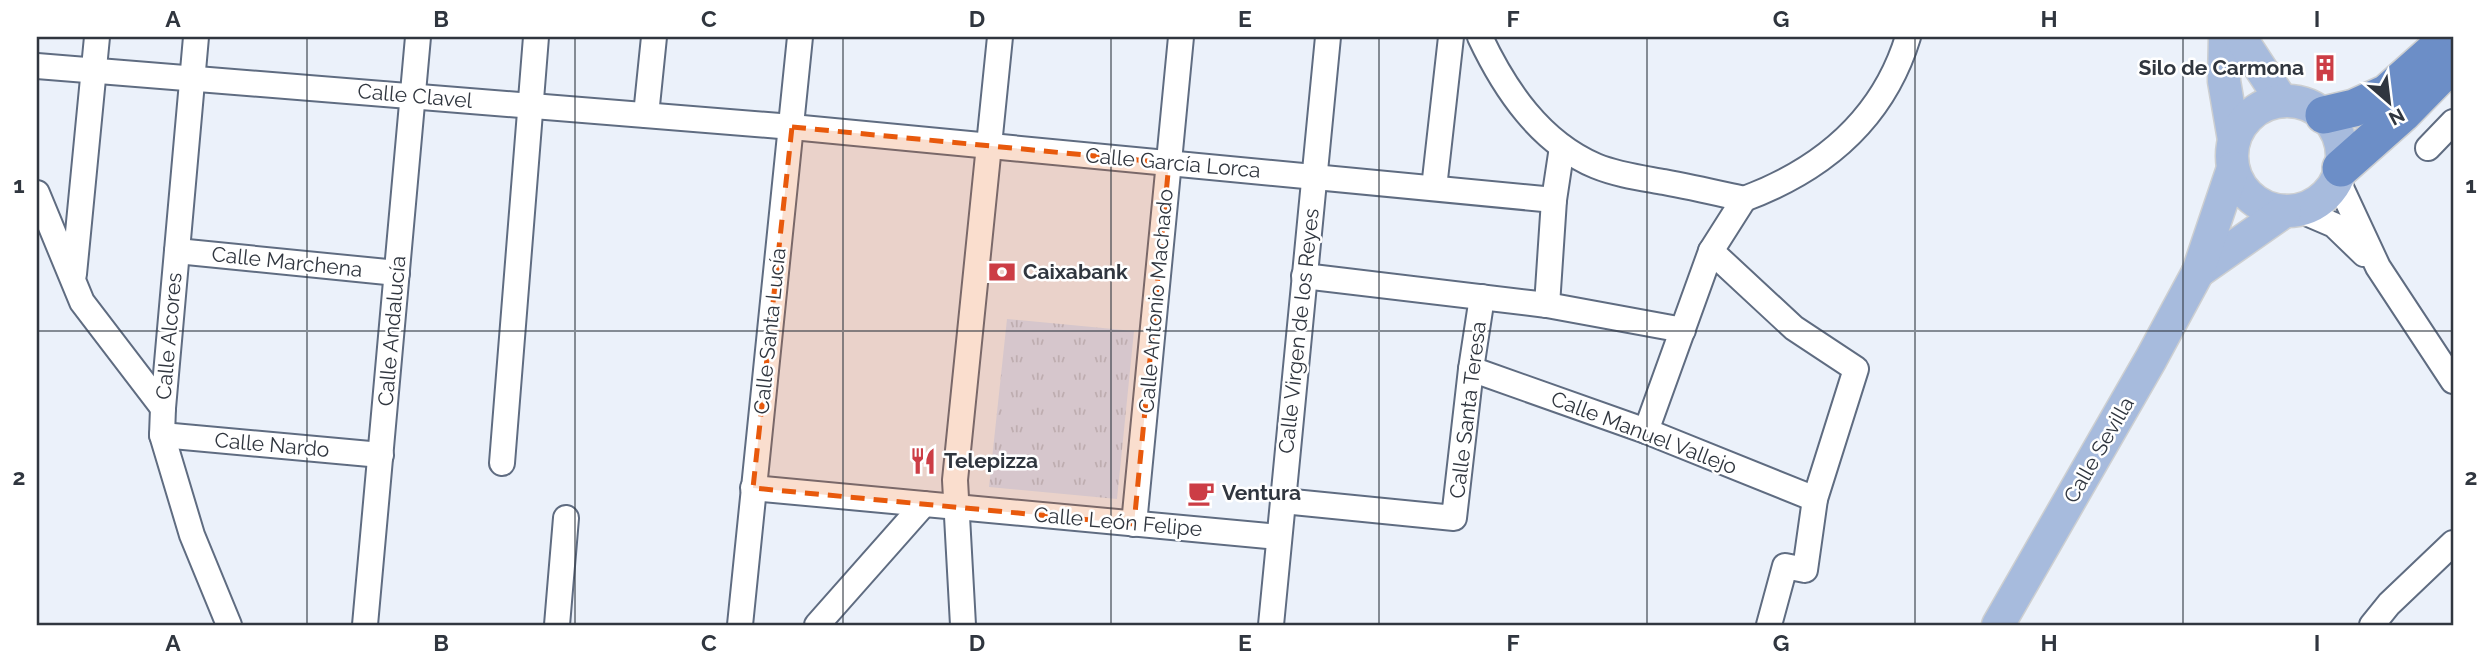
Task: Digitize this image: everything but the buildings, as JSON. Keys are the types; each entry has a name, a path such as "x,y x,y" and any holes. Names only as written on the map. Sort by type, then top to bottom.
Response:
{"highway":[{"path":"2324,115 2354,108 2387,93 2450,37"},
{"path":"2339,174 2453,62"}],"main road":[{"path":"2225,37 2224,81 2240,185 2252,199 2267,208 2292,210"},
{"path":"2240,37 2282,101"},
{"path":"2198,272 2292,210 2315,204 2328,193 2339,174 2343,153 2334,126 2324,115 2312,106 2282,101 2266,105 2252,113 2241,125 2234,154"},
{"name":"Calle Sevilla","path":"1998,625 2198,272 2234,154"}],"street":[{"path":"74,279 97,37"},
{"name":"Calle Alcores","path":"196,37 162,435 192,534 229,625"},
{"name":"Calle Andalucía","path":"365,625 418,37"},
{"path":"502,463 536,37"},
{"path":"646,115 654,37"},
{"name":"Calle Santa Lucía","path":"740,625 800,37"},
{"path":"963,625 955,480 1000,37"},
{"name":"Calle Antonio Machado","path":"1135,524 1181,37"},
{"name":"Calle Virgen de los Reyes","path":"1271,625 1328,37"},
{"path":"1434,188 1451,37"},
{"path":"1480,37 1516,100 1545,133 1579,158 1616,173 1744,199"},
{"path":"1646,431 1711,251 1744,199 1795,177 1841,144 1862,122 1884,91 1908,37"},
{"name":"Calle Clavel","path":"37,66 792,127"},
{"path":"2428,148 2453,122"},
{"name":"Calle García Lorca","path":"792,127 1554,200"},
{"path":"1547,305 1554,200 1562,147"},
{"path":"2339,174 2378,267 2453,380"},
{"path":"37,193 82,302 163,408"},
{"path":"2292,210 2334,225 2378,267"},
{"name":"Calle Marchena","path":"177,251 397,273"},
{"path":"1711,251 1794,328 1856,369 1815,499 1805,570 1786,566 1769,625"},
{"path":"1304,276 1547,305 1683,330"},
{"name":"Calle Santa Teresa","path":"1283,501 1454,518 1482,297"},
{"name":"Calle Manuel Vallejo","path":"1471,369 1646,431 1815,499"},
{"name":"Calle Nardo","path":"162,435 381,455"},
{"name":"Calle León Felipe","path":"753,488 1279,537"},
{"path":"817,625 924,504"},
{"path":"556,625 566,518"},
{"path":"2372,625 2389,604 2453,543"}],"highlighted area":[{"path":"792,127 1169,163 1134,524 753,488"}],"green space":[{"path":"1007,319 1134,331 1117,499 989,487"}],"place":[{"name":"Silo de Carmona","path":"2325,68"},
{"name":"Caixabank","path":"1002,272"},
{"name":"Telepizza","path":"923,461"},
{"name":"Ventura","path":"1201,493"}]}
